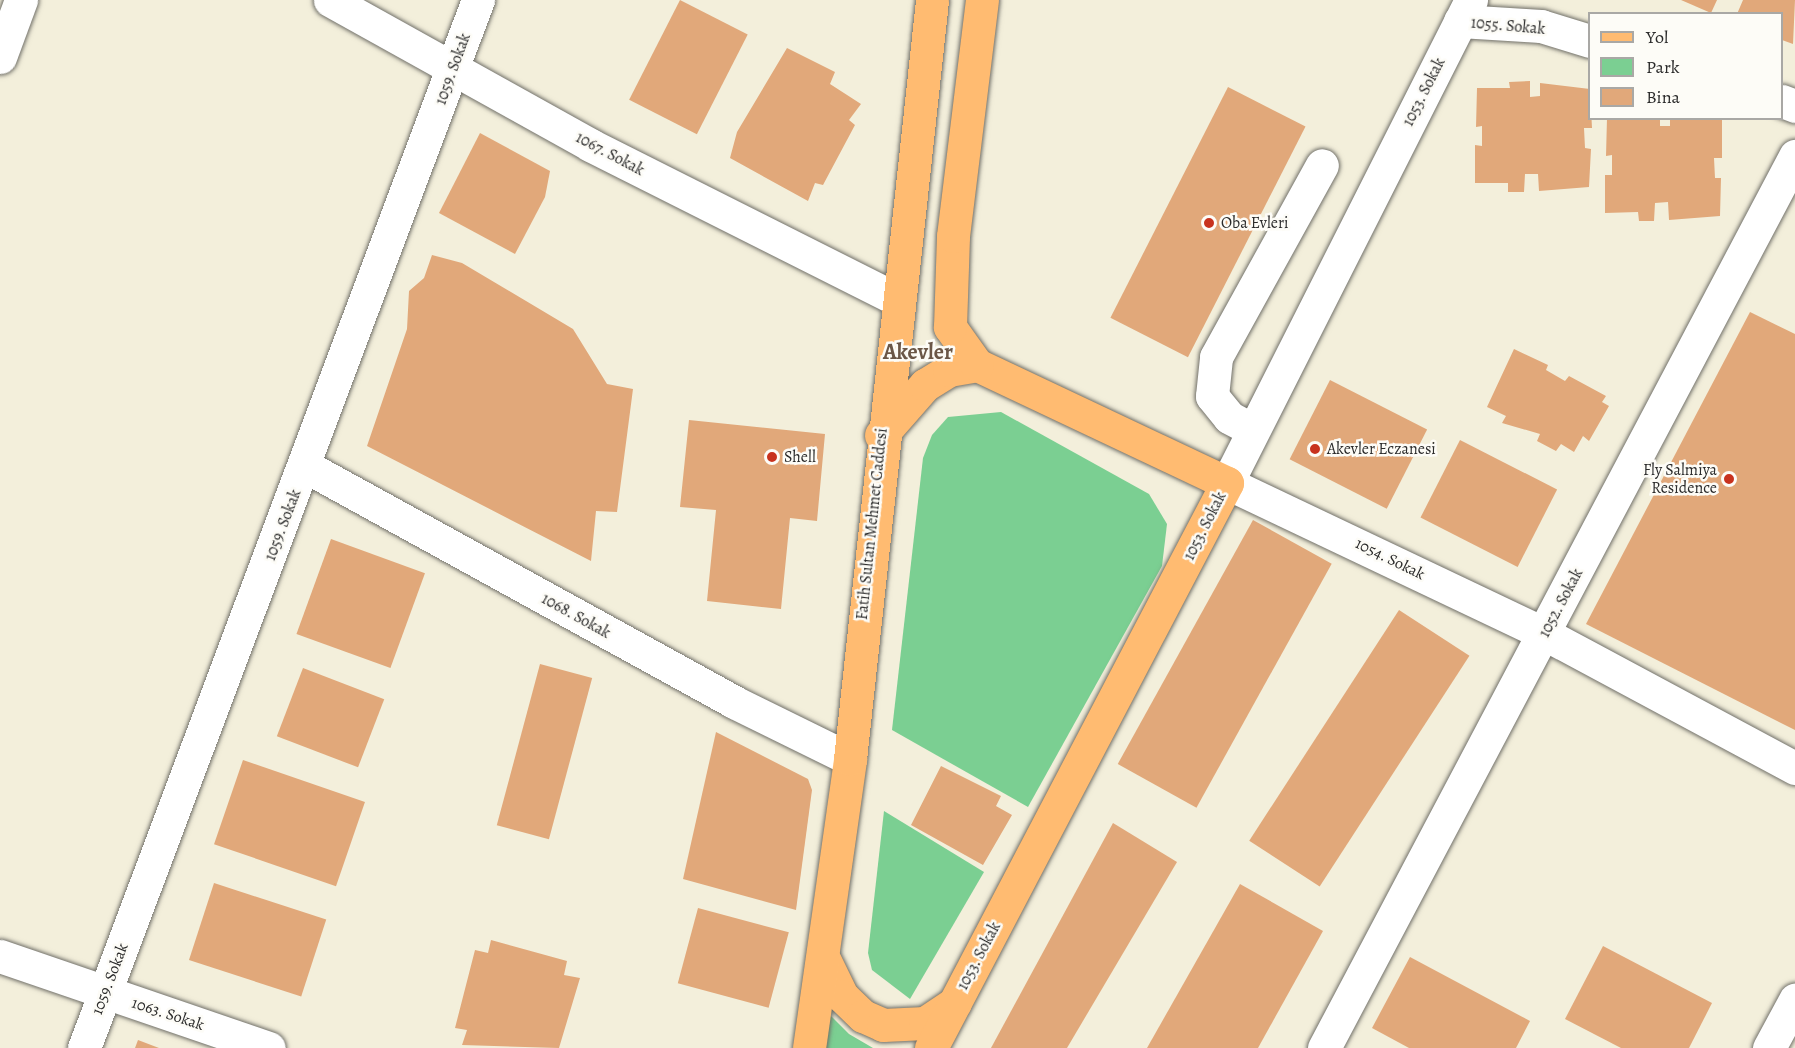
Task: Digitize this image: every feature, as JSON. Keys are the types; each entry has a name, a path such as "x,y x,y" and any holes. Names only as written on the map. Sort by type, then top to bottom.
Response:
{"main road":[{"name":"Fatih Sultan Mehmet Caddesi","path":"809,1048 850,759 881,435 932,0"},
{"path":"881,435 925,386 949,370 977,365 950,327 947,311 981,0"},
{"name":"1054. Sokak","path":"977,365 1227,483"},
{"name":"1053. Sokak","path":"931,1048 1227,483"},
{"path":"823,957 842,996 863,1016 883,1025 925,1023 955,1003"}],"street":[{"path":"0,57 21,0"},
{"name":"1067. Sokak","path":"330,0 453,69 896,298"},
{"name":"1059. Sokak","path":"84,1048 305,466 478,0"},
{"name":"1055. Sokak","path":"1466,11 1541,26 1588,40"},
{"name":"1053. Sokak","path":"1227,483 1466,11"},
{"name":"1052. Sokak","path":"1324,1048 1545,634 1795,156"},
{"path":"1253,430 1229,417 1212,396 1216,357 1322,165"},
{"name":"1068. Sokak","path":"305,466 735,702 850,759"},
{"name":"1054. Sokak","path":"1227,483 1545,634 1795,768"},
{"name":"1063. Sokak","path":"0,956 269,1048"},
{"path":"1769,1048 1795,1000"}],"green space":[{"path":"1001,412 1149,494 1167,524 1162,566 1028,807 892,730 923,458 932,435 948,417"},
{"path":"884,811 984,872 910,999 872,970 868,953"},
{"path":"830,1015 849,1034 873,1048 825,1048"}],"building":[{"path":"680,0 748,35 697,134 629,100"},
{"path":"1681,0 1717,0 1711,12"},
{"path":"1743,0 1795,0 1793,44 1783,40 1783,12 1738,12"},
{"path":"787,48 835,72 830,84 861,104 849,120 855,125 823,185 815,183 808,201 730,158 737,132"},
{"path":"1530,81 1530,97 1540,96 1540,83 1588,89 1588,120 1592,120 1592,128 1584,128 1585,148 1591,149 1589,187 1539,191 1538,174 1525,174 1524,192 1508,192 1508,183 1475,183 1475,145 1482,146 1482,126 1476,127 1477,88 1510,88 1509,82"},
{"name":"Oba Evleri","path":"1228,87 1306,126 1188,357 1110,318"},
{"path":"1607,120 1660,120 1660,126 1670,126 1670,120 1722,120 1722,158 1714,158 1715,178 1721,178 1720,216 1669,220 1668,202 1655,203 1654,221 1639,221 1638,212 1605,213 1605,175 1612,175 1612,155 1606,156"},
{"path":"480,133 550,171 545,197 515,254 439,213"},
{"path":"432,255 462,263 573,329 607,384 633,389 617,512 596,511 591,561 367,446 407,329 409,291 424,278"},
{"name":"Fly Salmiya Residence","path":"1750,312 1795,334 1795,730 1586,624"},
{"path":"1514,349 1548,365 1546,370 1565,381 1569,376 1606,396 1602,402 1609,406 1589,441 1583,436 1574,452 1561,444 1556,451 1537,441 1540,434 1502,423 1506,416 1487,407"},
{"path":"1330,380 1427,429 1387,509 1290,459"},
{"path":"689,420 825,434 817,521 790,518 781,609 707,601 716,510 680,507"},
{"path":"1460,440 1557,489 1518,567 1421,518"},
{"path":"1253,520 1332,564 1196,808 1118,764"},
{"path":"331,539 425,573 390,668 296,634"},
{"path":"1399,610 1469,656 1320,886 1249,841"},
{"path":"540,664 592,678 549,839 497,825"},
{"path":"303,668 384,699 358,767 277,736"},
{"path":"716,732 808,779 812,790 796,910 683,879"},
{"path":"243,760 365,802 336,886 214,844"},
{"path":"941,766 1001,796 996,806 1012,815 983,865 911,825"},
{"path":"1113,823 1177,862 1067,1048 991,1048"},
{"path":"214,883 326,919 301,996 189,960"},
{"path":"1240,884 1323,931 1258,1048 1147,1048"},
{"path":"698,908 789,932 769,1008 678,983"},
{"path":"491,940 567,961 564,975 580,978 559,1048 462,1045 467,1030 455,1028 475,950 488,953"},
{"path":"1603,946 1712,1003 1689,1048 1621,1048 1565,1019"},
{"path":"1410,957 1530,1021 1516,1048 1409,1048 1372,1028"},
{"path":"138,1040 159,1048 135,1048"}],"place":[{"name":"Oba Evleri","path":"1209,223"},
{"name":"Akevler Eczanesi","path":"1315,449"},
{"name":"Shell","path":"772,457"},
{"name":"Fly Salmiya Residence","path":"1729,479"}],"district":[{"name":"Akevler","path":"918,353"}]}
